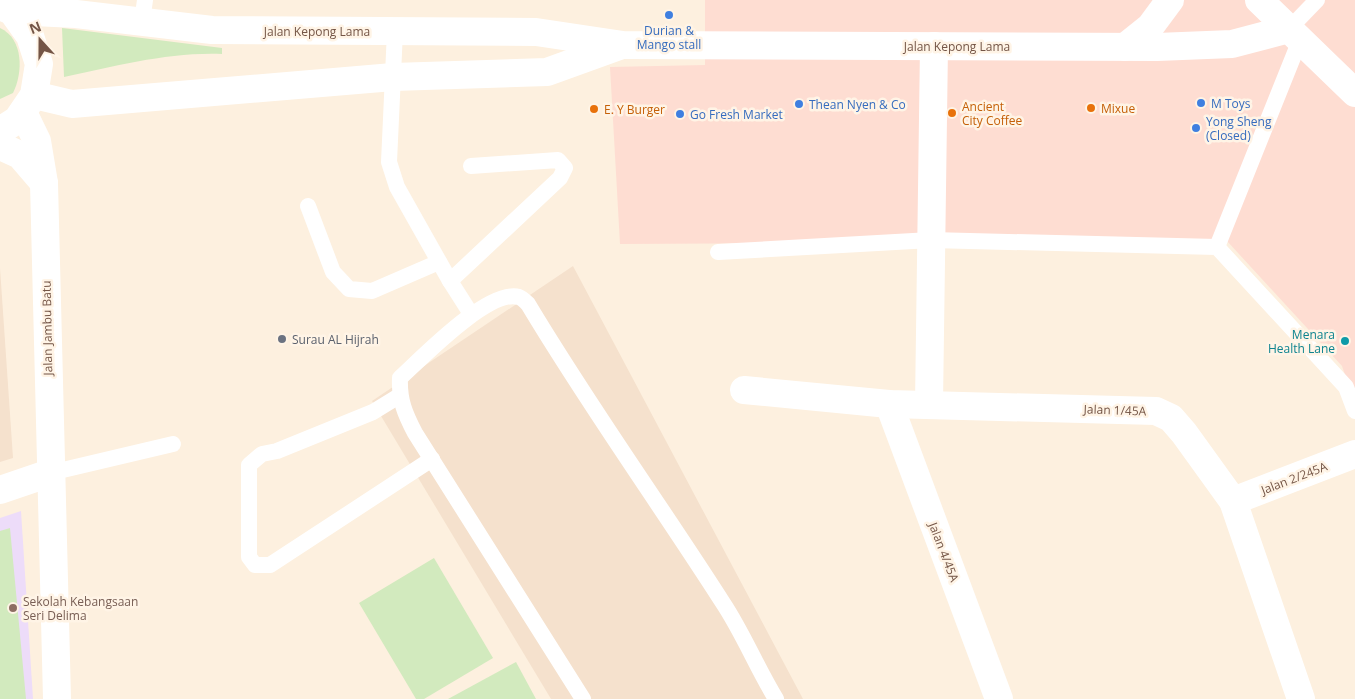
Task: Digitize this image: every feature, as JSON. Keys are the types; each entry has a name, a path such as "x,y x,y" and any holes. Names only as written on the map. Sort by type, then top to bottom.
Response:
{"street":[{"path":"1125,46 1150,27 1170,0"},
{"path":"1259,0 1355,94"},
{"path":"0,132 17,120 28,103 39,64 30,36 6,8"},
{"name":"Jalan Kepong Lama","path":"6,8 76,14 144,11 212,30 536,32 623,45 1125,46 1232,44 1294,34"},
{"name":"Jalan Kepong Lama","path":"28,103 72,104 393,77 547,72 623,45"},
{"path":"929,404 934,46"},
{"name":"Jalan Jambu Batu","path":"28,103 44,183 57,699"},
{"path":"0,146 20,155 44,183"},
{"name":"Jalan 1/45A","path":"744,390 889,404 1156,411 1171,418 1233,501 1301,699"},
{"name":"Jalan 4/45A","path":"889,404 999,699"},
{"name":"Jalan 2/245A","path":"1233,501 1355,454"},
{"path":"0,490 50,473"}],"lane":[{"path":"1217,247 1294,34 1317,0"},
{"path":"396,31 389,162 397,186 439,262 471,314"},
{"path":"450,281 560,178 565,168 558,160 471,166"},
{"path":"308,206 333,272 349,290 372,291 439,262"},
{"path":"718,252 931,240 1217,247 1346,387 1355,411"},
{"path":"583,699 432,460 406,416 400,396 400,378 471,314 503,298 518,297 528,304 569,373 724,605 776,699"},
{"path":"400,396 373,412 277,451 262,454 249,465 249,557 255,565 270,565 432,460"},
{"path":"50,473 173,444"}],"shaded area":[{"path":"705,0 1355,0 1355,404 1342,366 1227,241 620,244 610,67 705,65"},
{"path":"573,266 803,699 551,699 372,401"},
{"path":"0,268 13,458 0,462"},
{"name":"Sekolah Kebangsaan Seri Delima","path":"21,511 33,699 0,699 0,518"}],"green space":[{"path":"0,28 14,40 20,67 13,93 0,99"},
{"path":"62,28 222,48 222,54 162,57 64,77"},
{"name":"Sekolah Kebangsaan Seri Delima","path":"10,528 26,699 0,699 0,531"},
{"path":"434,558 493,658 424,699 416,699 359,603"},
{"path":"516,662 536,699 448,699"}],"place":[{"name":"Durian & Mango stall","path":"669,15"},
{"name":"M Toys","path":"1201,103"},
{"name":"Thean Nyen & Co","path":"799,104"},
{"name":"Mixue","path":"1091,108"},
{"name":"E. Y Burger","path":"594,109"},
{"name":"Ancient City Coffee","path":"952,113"},
{"name":"Go Fresh Market","path":"680,114"},
{"name":"Yong Sheng (Closed)","path":"1196,128"},
{"name":"Surau AL Hijrah","path":"282,339"},
{"name":"Menara Health Lane","path":"1345,341"},
{"name":"Sekolah Kebangsaan Seri Delima","path":"13,608"}]}
